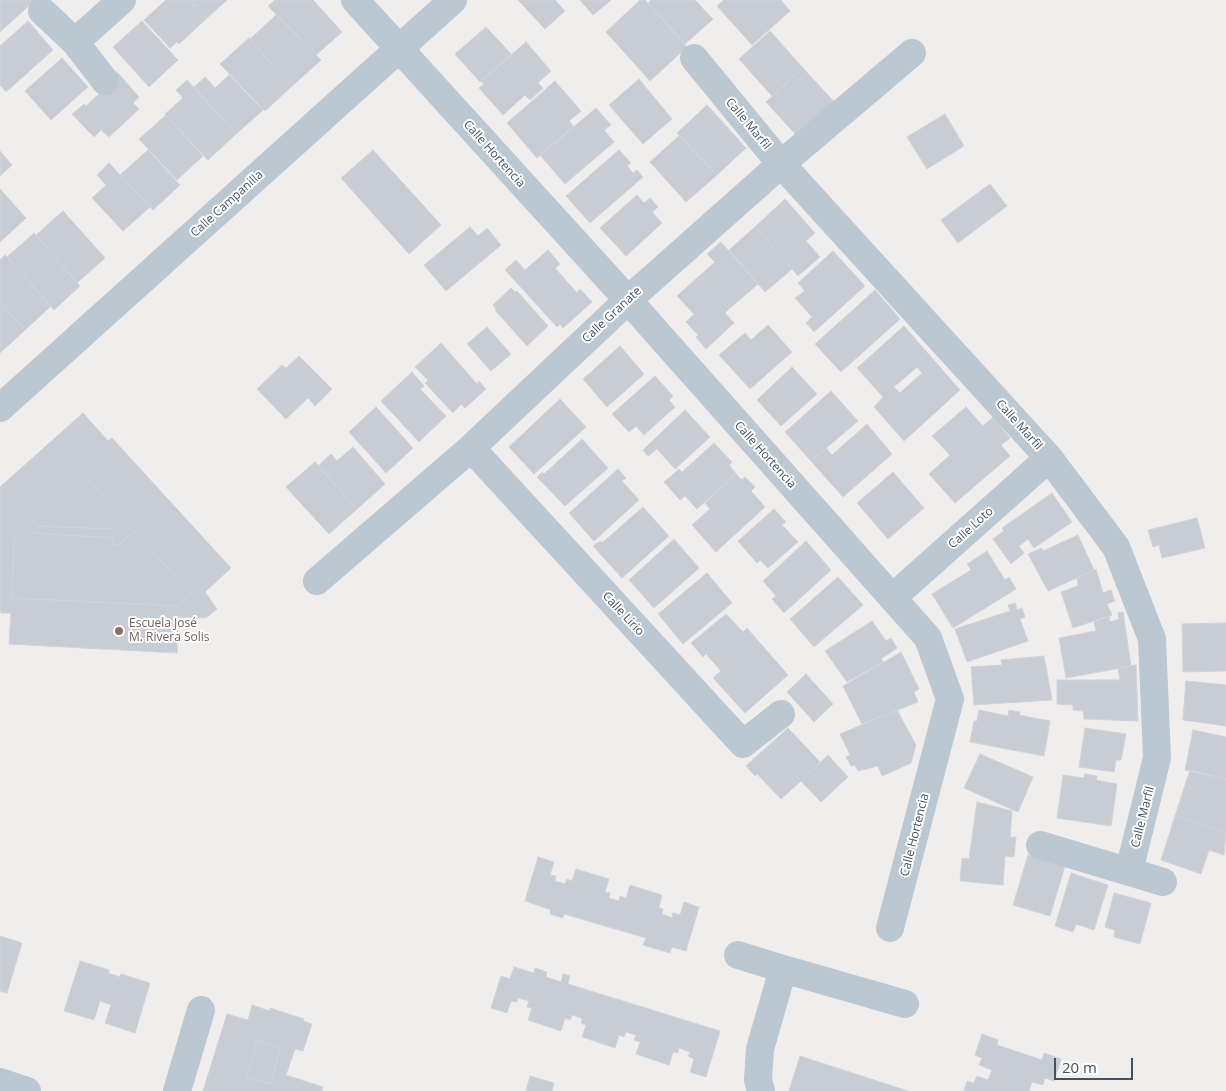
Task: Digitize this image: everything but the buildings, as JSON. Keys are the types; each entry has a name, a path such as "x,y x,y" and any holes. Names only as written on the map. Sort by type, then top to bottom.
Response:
{"street":[{"path":"74,42 122,0"},
{"name":"Calle Hortencia","path":"355,0 628,300 928,638 950,699 890,928"},
{"name":"Calle Campanilla","path":"0,408 454,0"},
{"path":"42,11 74,42 105,81"},
{"name":"Calle Granate","path":"317,581 471,448 628,300 781,164 912,54"},
{"name":"Calle Marfil","path":"694,58 781,164 1049,458 1116,547 1152,639 1157,758 1129,871"},
{"name":"Calle Lirio","path":"471,448 743,744 781,714"},
{"name":"Calle Loto","path":"892,598 1049,458"},
{"path":"1040,845 1163,882"},
{"path":"738,955 905,1004"},
{"path":"761,1091 758,1080 760,1049 783,968"},
{"path":"176,1091 201,1010"},
{"path":"0,1082 27,1091"}],"place":[{"name":"Escuela José M. Rivera Solis","path":"119,631"}]}
